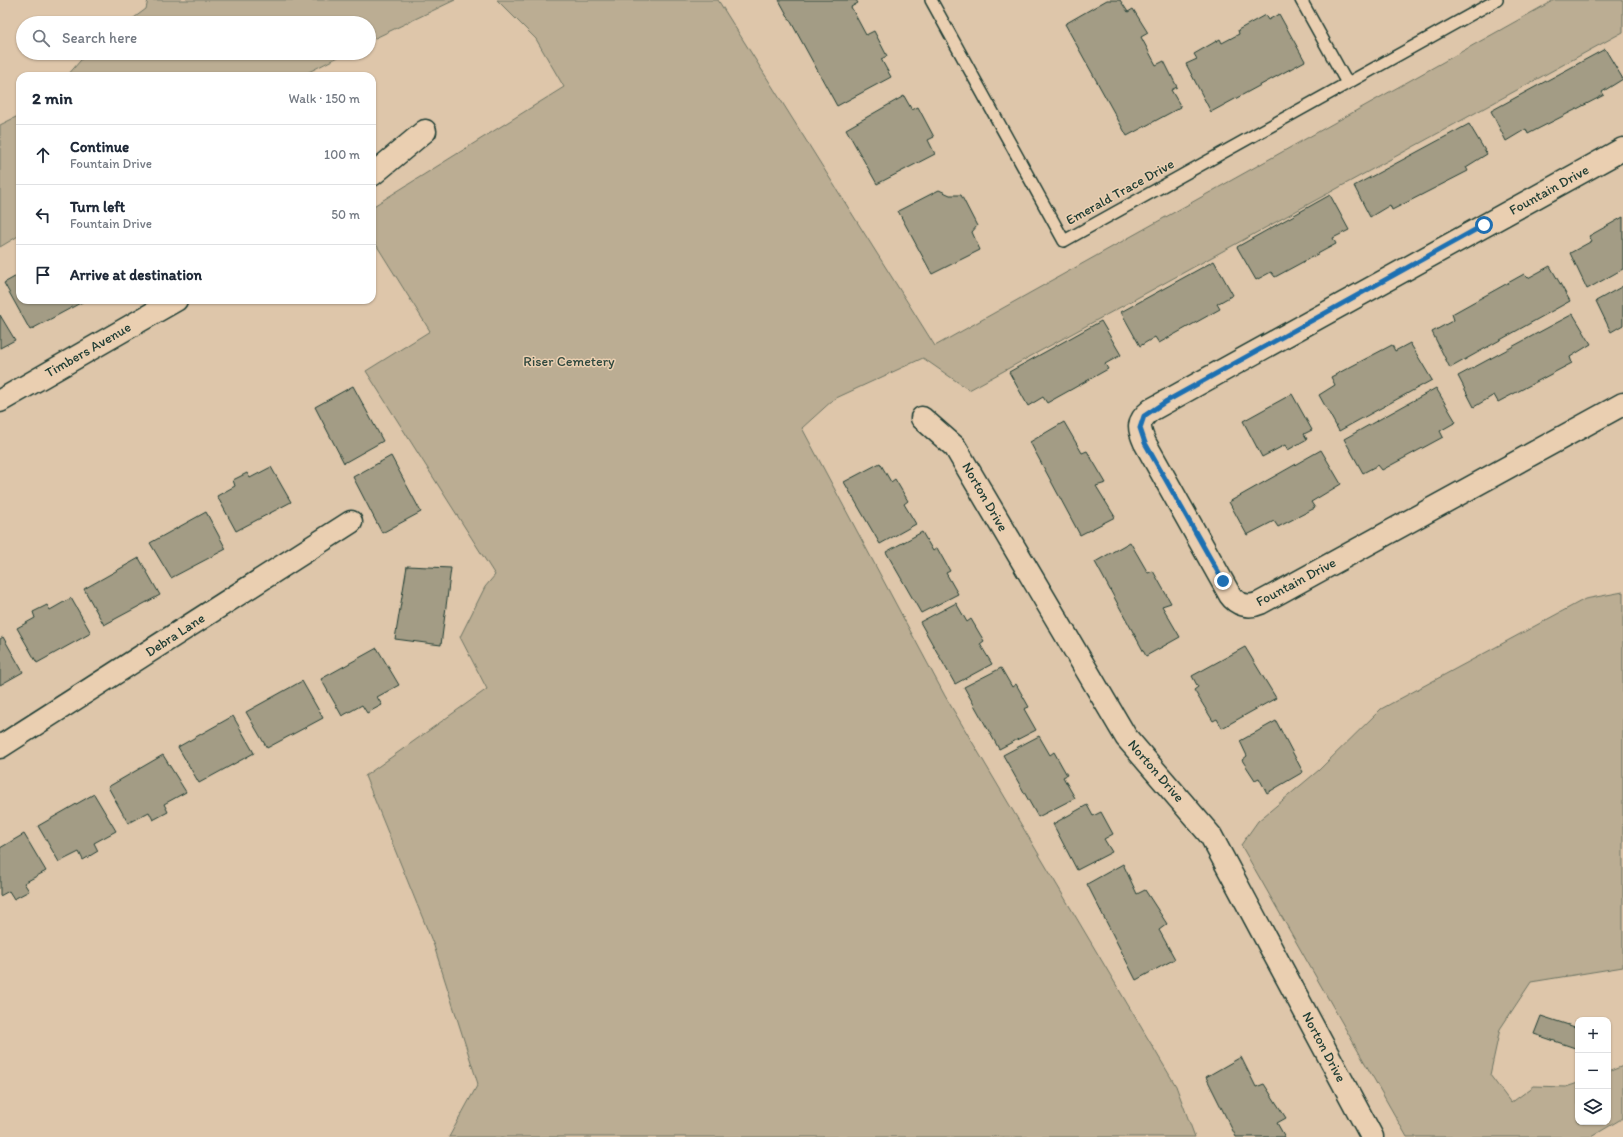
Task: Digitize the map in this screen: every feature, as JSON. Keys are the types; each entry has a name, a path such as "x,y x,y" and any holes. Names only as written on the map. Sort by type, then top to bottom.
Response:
{"street":[{"path":"376,172 425,131"},
{"name":"Fountain Drive","path":"1623,149 1152,410 1144,416 1140,428 1145,443 1230,595 1238,603 1250,606 1260,603 1623,404"},
{"name":"Timbers Avenue","path":"0,401 169,304"},
{"name":"Norton Drive","path":"922,418 955,447 1126,737 1211,836 1372,1137"},
{"name":"Debra Lane","path":"0,747 350,522"}],"lane":[{"name":"Emerald Trace Drive","path":"931,0 1064,241 1497,0"},
{"path":"1301,0 1347,83"}],"green space":[{"path":"148,0 455,0 376,38 376,16 136,16 146,9"},
{"name":"Riser Cemetery","path":"497,0 718,0 935,346 1554,0 1623,0 1623,32 969,390 923,358 834,399 802,428 945,696 1176,1086 1195,1137 449,1137 478,1084 434,946 365,776 487,689 460,637 485,587 495,575 366,371 430,331 376,244 376,204 564,87 536,39"},
{"path":"81,60 332,60 309,72 70,72"},
{"path":"16,117 16,237 0,247 0,125"},
{"path":"1623,592 1623,967 1531,982 1500,1029 1490,1075 1511,1103 1534,1086 1566,1087 1575,1084 1575,1125 1611,1125 1611,1071 1623,1066 1623,1118 1591,1137 1407,1137 1241,845 1258,821 1319,770 1381,709 1585,599"}],"building":[{"path":"779,0 856,0 858,3 851,7 866,35 874,31 887,56 881,59 891,77 837,106"},
{"path":"1107,0 1120,0 1128,12 1133,9 1148,33 1141,37 1156,65 1164,61 1177,87 1171,90 1181,107 1127,136 1065,24"},
{"path":"1279,14 1305,61 1211,112 1186,64 1197,59 1194,54 1220,39 1222,43 1239,34 1238,30 1265,15 1268,20"},
{"path":"1605,49 1623,79 1602,92 1604,95 1528,134 1526,129 1506,141 1491,111"},
{"path":"904,96 912,110 918,107 934,137 928,140 935,154 877,184 846,129"},
{"path":"1469,124 1487,154 1466,167 1468,171 1392,210 1390,205 1370,217 1354,186"},
{"path":"939,190 950,195 961,195 977,226 972,232 980,250 932,274 898,211"},
{"path":"1330,195 1349,230 1333,238 1336,244 1275,277 1271,272 1256,280 1237,247"},
{"path":"1623,217 1623,269 1587,289 1570,253 1592,241 1589,236"},
{"path":"1214,261 1233,295 1217,304 1220,309 1159,343 1155,337 1140,346 1121,312"},
{"path":"1550,266 1570,301 1450,368 1432,332 1454,320 1452,314 1524,274 1528,278"},
{"path":"16,276 16,304 79,304 30,330 4,283"},
{"path":"1623,286 1623,325 1611,332 1596,301"},
{"path":"1573,314 1591,344 1570,357 1572,363 1498,402 1494,395 1474,407 1458,376"},
{"path":"0,315 15,340 0,348"},
{"path":"1101,321 1121,355 1105,364 1108,369 1047,403 1043,397 1028,406 1009,372"},
{"path":"1410,343 1432,380 1339,431 1319,395 1335,385 1331,377 1392,345 1395,351"},
{"path":"353,386 383,441 344,463 315,407"},
{"path":"1436,388 1456,422 1440,431 1443,437 1382,470 1378,465 1363,473 1344,439"},
{"path":"1292,394 1312,430 1304,434 1307,439 1288,450 1285,445 1262,457 1243,421"},
{"path":"1064,422 1082,453 1087,451 1106,483 1096,486 1115,517 1080,535 1030,442"},
{"path":"1321,450 1341,484 1311,502 1315,508 1278,527 1274,521 1247,535 1229,502"},
{"path":"391,456 421,512 382,533 353,477"},
{"path":"880,463 891,482 895,479 908,501 904,504 916,524 880,544 844,482"},
{"path":"271,467 291,502 236,531 217,496 235,486 233,480 247,473 250,478"},
{"path":"206,512 226,549 171,578 150,543"},
{"path":"922,532 933,551 937,548 950,571 946,573 958,594 921,613 886,552"},
{"path":"1130,542 1148,573 1153,571 1171,603 1162,606 1180,637 1146,656 1095,562"},
{"path":"139,558 160,595 104,625 84,589"},
{"path":"407,566 451,568 441,645 395,639"},
{"path":"71,598 91,633 37,663 17,628 35,618 33,612 47,605 50,610"},
{"path":"956,603 967,622 971,619 984,641 980,644 992,664 955,684 920,622"},
{"path":"3,637 23,672 0,685 0,639"},
{"path":"1245,647 1276,698 1222,728 1217,719 1213,721 1194,690 1198,687 1192,676"},
{"path":"377,648 399,685 377,697 382,705 367,713 362,705 342,716 321,679"},
{"path":"1001,668 1012,687 1016,684 1029,707 1024,709 1036,730 999,749 964,687"},
{"path":"302,681 323,718 267,748 246,712"},
{"path":"233,716 254,753 199,783 178,747"},
{"path":"1276,721 1303,772 1267,793 1259,778 1255,780 1242,760 1247,756 1240,741"},
{"path":"1039,736 1050,755 1054,752 1067,775 1063,777 1075,798 1038,817 1003,755"},
{"path":"163,755 186,792 164,804 168,812 153,820 149,812 128,823 108,787"},
{"path":"94,794 116,831 94,843 98,851 83,860 79,852 59,862 38,826"},
{"path":"1087,805 1093,816 1101,812 1113,834 1104,839 1112,852 1077,870 1053,824"},
{"path":"24,834 46,871 24,883 29,891 14,899 9,891 0,896 0,848"},
{"path":"1123,864 1137,894 1145,890 1167,924 1159,930 1175,959 1136,980 1087,884"},
{"path":"1541,1016 1575,1027 1575,1048 1534,1034"},
{"path":"1241,1057 1256,1087 1264,1084 1286,1118 1277,1123 1285,1137 1236,1137 1206,1077"}],"route":[{"path":"1223,581 1141,435 1140,422 1144,416 1165,402 1484,225"}]}
